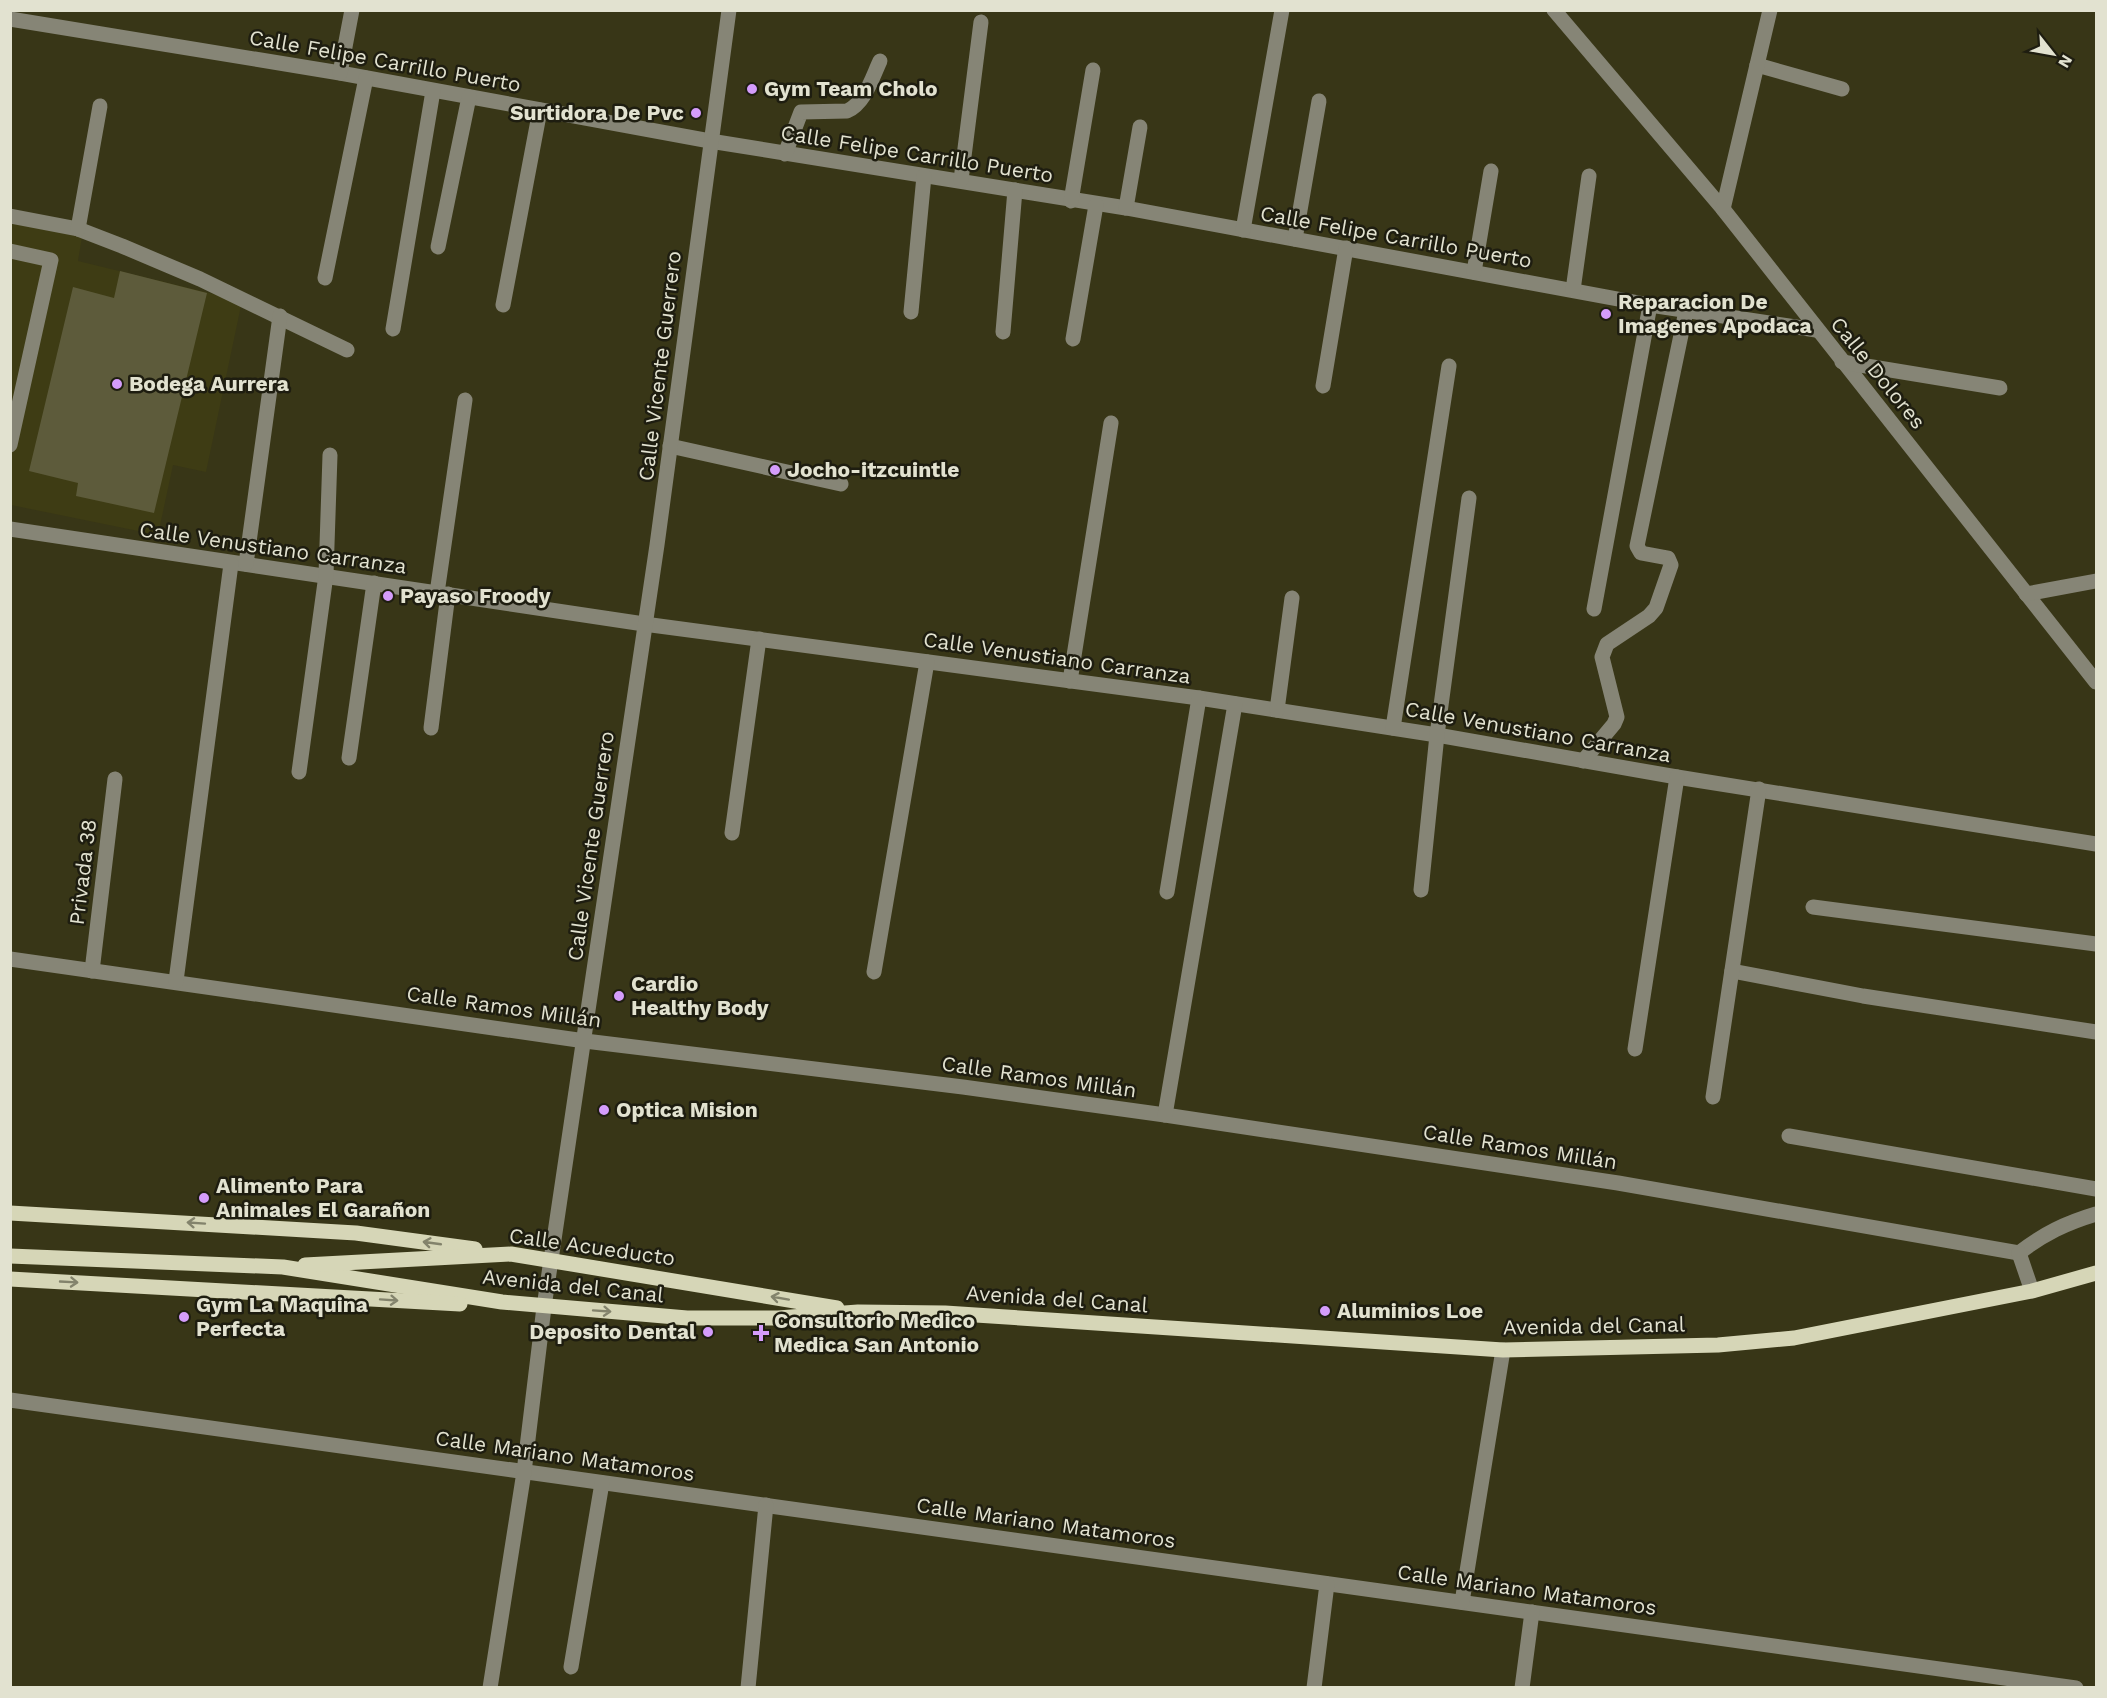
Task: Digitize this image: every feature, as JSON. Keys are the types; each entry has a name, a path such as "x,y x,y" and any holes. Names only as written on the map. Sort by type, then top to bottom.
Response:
{"main road":[{"path":"10,1213 356,1233 511,1254"},
{"name":"Calle Acueducto","path":"279,1267 511,1254 858,1312"},
{"name":"Avenida del Canal","path":"10,1256 279,1267 502,1302 687,1318 778,1318 858,1312 945,1313 1503,1350 1718,1345 1794,1338 2032,1291 2097,1273"},
{"path":"10,1279 432,1302 502,1302"}],"street":[{"path":"340,73 352,10"},
{"name":"Calle Vicente Guerrero","path":"490,1688 524,1472 544,1307 585,1041 670,446 729,10"},
{"path":"1243,230 1282,10"},
{"name":"Calle Dolores","path":"1554,10 1723,209 1816,330 1936,477 2097,682"},
{"path":"1723,209 1770,10"},
{"name":"Calle Felipe Carrillo Puerto","path":"10,19 340,73 784,154 961,180 1071,201 1126,208 1650,305 1816,330"},
{"path":"961,180 981,22"},
{"path":"784,154 801,112 847,111 854,108 867,89 880,61"},
{"path":"1757,65 1842,89"},
{"path":"1071,201 1093,70"},
{"path":"326,278 366,78"},
{"path":"393,329 433,91"},
{"path":"438,247 469,97"},
{"path":"1295,239 1319,101"},
{"path":"78,229 100,106"},
{"path":"503,305 540,110"},
{"path":"1126,208 1140,128"},
{"path":"1474,272 1491,171"},
{"path":"911,312 924,176"},
{"path":"1573,290 1589,176"},
{"path":"1003,332 1015,190"},
{"path":"1073,339 1096,205"},
{"path":"10,216 78,229 200,279 347,350"},
{"path":"1323,386 1346,248"},
{"path":"10,251 51,260 16,395 10,445"},
{"path":"1594,609 1650,305"},
{"path":"1583,761 1614,724 1617,717 1602,657 1604,649 1607,644 1649,616 1656,608 1671,565 1668,558 1641,553 1637,546 1686,311"},
{"path":"176,981 238,564 280,316"},
{"path":"1842,362 2000,388"},
{"path":"1393,728 1449,366"},
{"path":"432,728 443,594 465,400"},
{"path":"1070,681 1111,423"},
{"path":"670,446 841,484"},
{"path":"299,772 326,575 330,455"},
{"path":"1421,890 1437,735 1469,498"},
{"name":"Calle Venustiano Carranza","path":"10,529 644,624 1199,698 2097,844"},
{"path":"2026,594 2097,581"},
{"path":"349,758 374,583"},
{"path":"1277,710 1292,597"},
{"path":"732,833 759,639"},
{"path":"874,972 927,662"},
{"path":"1167,892 1199,698"},
{"path":"1166,1115 1235,704"},
{"path":"1635,1049 1677,777"},
{"name":"Privada 38","path":"92,971 115,779"},
{"path":"1713,1097 1759,789"},
{"path":"1813,907 2097,944"},
{"name":"Calle Ramos Millán","path":"10,959 585,1041 963,1087 1166,1115 1618,1183 2019,1253"},
{"path":"1732,971 1863,996 2097,1032"},
{"path":"1789,1136 2097,1189"},
{"path":"2032,1291 2019,1253 2038,1238 2065,1223 2097,1214"},
{"path":"1462,1602 1503,1350"},
{"name":"Calle Mariano Matamoros","path":"10,1400 2076,1688"},
{"path":"571,1667 602,1483"},
{"path":"748,1688 766,1505"},
{"path":"1314,1688 1327,1584"},
{"path":"1521,1688 1532,1612"}],"shaded area":[{"name":"Bodega Aurrera","path":"10,223 82,237 78,261 242,301 206,472 173,465 158,535 11,505"}],"building":[{"name":"Bodega Aurrera","path":"120,271 207,293 154,513 76,496 78,483 29,471 73,287 114,298"}],"place":[{"name":"Gym Team Cholo","path":"752,89"},
{"name":"Surtidora De Pvc","path":"696,113"},
{"name":"Reparacion De Imagenes Apodaca","path":"1606,314"},
{"name":"Bodega Aurrera","path":"117,384"},
{"name":"Jocho-itzcuintle","path":"775,470"},
{"name":"Payaso Froody","path":"388,596"},
{"name":"Cardio Healthy Body","path":"619,996"},
{"name":"Optica Mision","path":"604,1110"},
{"name":"Alimento Para Animales El Garañon","path":"204,1198"},
{"name":"Aluminios Loe","path":"1325,1311"},
{"name":"Gym La Maquina Perfecta","path":"184,1317"},
{"name":"Deposito Dental","path":"708,1332"},
{"name":"Consultorio Medico Medica San Antonio","path":"761,1333"}]}
